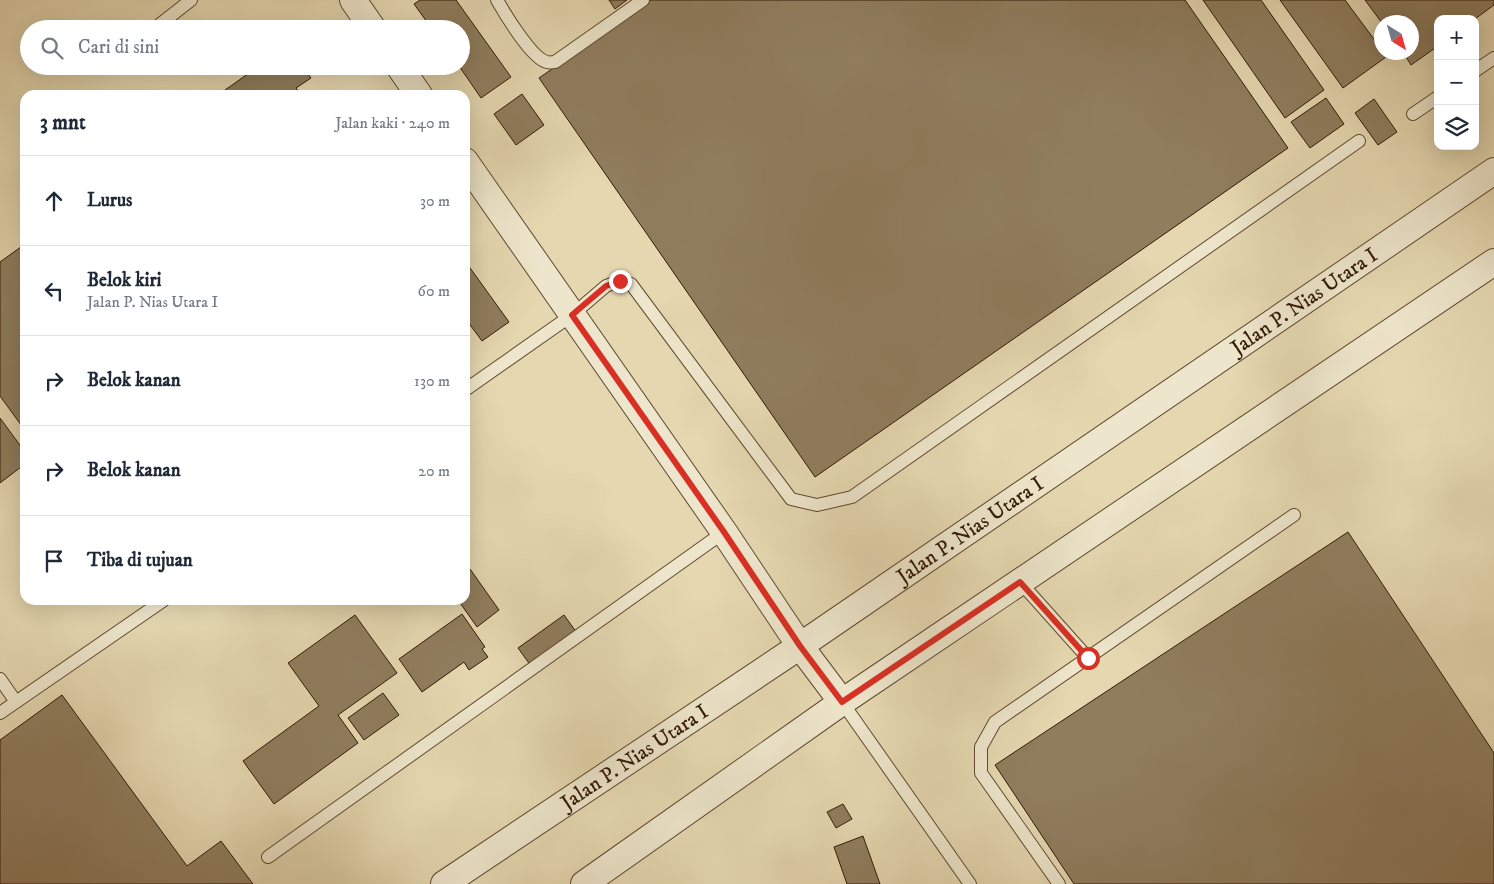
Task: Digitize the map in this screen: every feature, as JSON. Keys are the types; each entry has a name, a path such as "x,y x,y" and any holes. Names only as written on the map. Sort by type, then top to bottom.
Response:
{"street":[{"path":"353,0 367,20"},
{"path":"405,75 416,90"},
{"path":"470,168 724,532 800,646 842,702"},
{"name":"Jalan P. Nias Utara I","path":"444,884 800,646 1494,171"},
{"path":"584,884 842,702 1494,262"}],"lane":[{"path":"165,20 191,0"},
{"path":"496,0 523,41 537,56 546,62 555,62 643,0"},
{"path":"1479,68 1494,58"},
{"path":"1413,114 1434,100"},
{"path":"470,386 572,315 606,286 620,281 631,284 791,499 817,506 852,497 1360,141"},
{"path":"1059,884 981,773 981,747 995,722 1294,515"},
{"path":"268,857 724,532"},
{"path":"1020,582 1088,658"},
{"path":"0,713 157,605"},
{"path":"0,679 16,702"},
{"path":"842,702 970,884"}],"building":[{"path":"420,0 456,0 511,77 481,98 465,75 470,75 470,20 426,20 414,4"},
{"path":"609,0 627,0 615,9"},
{"path":"651,0 1185,0 1288,148 815,477 539,78"},
{"path":"1203,0 1261,0 1324,90 1285,118"},
{"path":"1280,0 1345,0 1374,39 1374,60 1382,60 1343,88"},
{"path":"1365,0 1494,0 1494,5 1479,16 1434,15 1434,49 1419,59 1419,15 1376,15"},
{"path":"1408,60 1418,60 1411,65"},
{"path":"246,75 309,75 311,78 296,88 297,90 225,90"},
{"path":"522,94 544,125 516,145 494,114"},
{"path":"1326,98 1344,124 1310,148 1291,122"},
{"path":"1374,99 1397,132 1378,145 1355,113"},
{"path":"20,248 20,424 0,396 0,262"},
{"path":"470,268 509,322 482,341 470,325"},
{"path":"0,418 20,445 20,468 0,483"},
{"path":"1348,532 1494,753 1494,884 1074,884 995,765"},
{"path":"470,569 499,610 477,627 462,605 470,605"},
{"path":"462,614 485,647 482,649 488,657 469,670 464,662 422,692 399,659"},
{"path":"355,615 397,673 338,715 358,743 274,804 243,761 319,706 288,663"},
{"path":"564,615 577,633 531,666 518,648"},
{"path":"383,693 399,715 364,740 348,718"},
{"path":"62,695 187,866 221,841 253,884 0,884 0,740"},
{"path":"843,804 852,819 836,828 827,812"},
{"path":"863,836 880,884 847,884 834,847"}],"route":[{"path":"620,281 606,286 572,315 724,532 800,646 842,702 1020,582 1088,658"}]}
